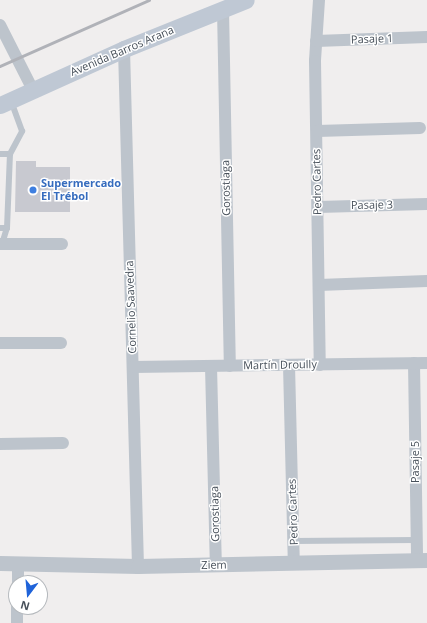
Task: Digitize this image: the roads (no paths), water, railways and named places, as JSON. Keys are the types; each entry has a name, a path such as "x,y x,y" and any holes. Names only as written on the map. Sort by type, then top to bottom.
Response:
{"main road":[{"name":"Avenida Barros Arana","path":"5,103 124,49 246,0"}],"street":[{"name":"Pedro Cartes","path":"318,0 316,41 320,365"},
{"name":"Gorostiaga","path":"223,9 230,366"},
{"path":"1,32 33,90"},
{"name":"Pasaje 1","path":"316,41 427,37"},
{"name":"Cornelio Saavedra","path":"124,49 138,566"},
{"path":"317,131 420,128"},
{"name":"Pasaje 3","path":"318,207 427,204"},
{"path":"1,244 62,244"},
{"path":"319,285 427,281"},
{"path":"0,343 61,343"},
{"name":"Pasaje 5","path":"414,363 416,540 422,561"},
{"name":"Martín Droully","path":"133,367 427,363"},
{"name":"Pedro Cartes","path":"289,365 294,563"},
{"name":"Gorostiaga","path":"211,366 216,565"},
{"path":"0,444 63,443"},
{"name":"Ziem","path":"0,563 138,566 422,561"},
{"path":"18,564 18,575"}],"lane":[{"path":"1,244 7,228 10,154 22,131 5,103"},
{"path":"0,154 10,154"},
{"path":"0,228 7,228"},
{"path":"293,541 416,540"}],"railway":[{"path":"0,66 149,0"}],"place":[{"name":"Supermercado El Trébol","path":"33,190"}]}
